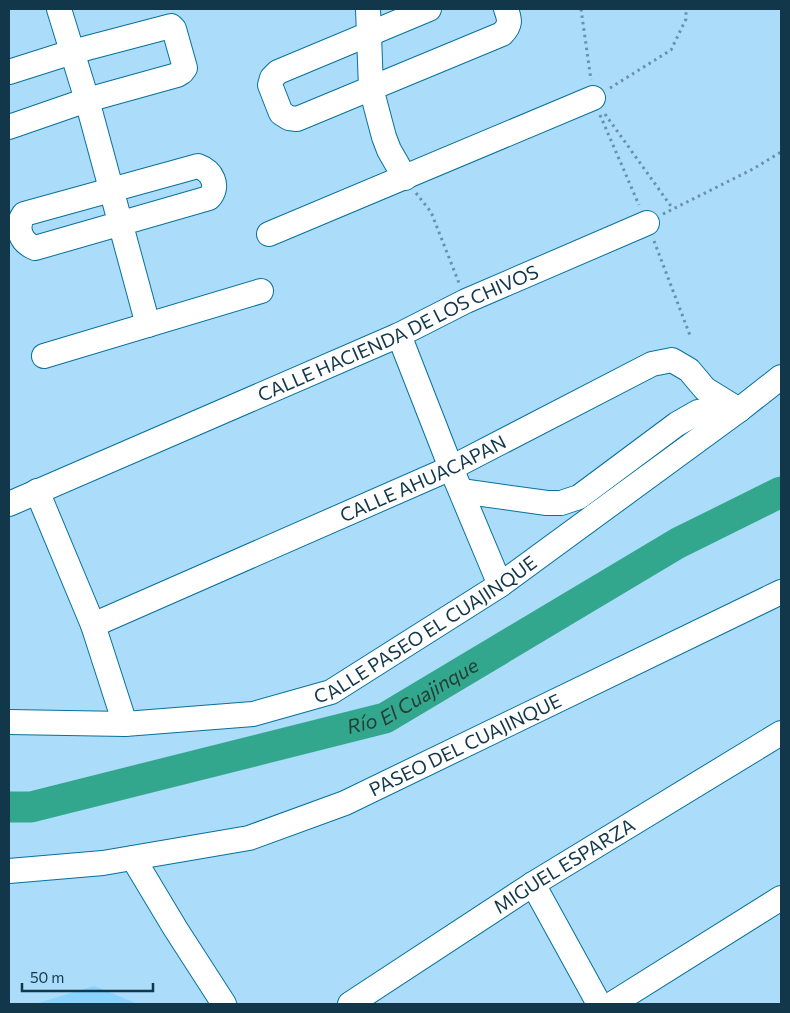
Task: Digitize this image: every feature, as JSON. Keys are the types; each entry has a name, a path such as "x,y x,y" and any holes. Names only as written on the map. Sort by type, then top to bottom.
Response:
{"street":[{"path":"59,9 87,100 148,325"},
{"path":"368,9 370,88 389,150 405,178"},
{"path":"428,9 278,72 272,78 270,85 281,113 289,118 297,119 502,34 508,28 510,21 506,9"},
{"path":"9,72 166,26 171,26 174,29 185,68 182,72 87,100 9,127"},
{"path":"269,234 593,98"},
{"path":"198,166 206,168 211,173 215,187 214,193 210,198 121,224 35,248 23,240 19,226 24,214 112,189 198,166"},
{"name":"CALLE HACIENDA DE LOS CHIVOS","path":"9,504 399,335 466,301 647,222"},
{"path":"44,356 261,291"},
{"path":"399,335 451,468 500,585"},
{"name":"CALLE AHUACAPAN","path":"93,625 451,468 652,364 672,360 689,370 705,389 739,410"},
{"name":"CALLE PASEO EL CUAJINQUE","path":"9,722 125,724 253,714 331,692 500,585 739,410 781,377"},
{"path":"460,490 547,503 561,503 579,498 676,424 698,412 713,409 739,410"},
{"path":"38,491 93,625 125,724"},
{"name":"PASEO DEL CUAJINQUE","path":"9,871 103,863 249,838 345,803 781,592"},
{"name":"MIGUEL ESPARZA","path":"350,1004 533,884 781,733"},
{"path":"133,858 224,1004"},
{"path":"533,884 599,1004"},
{"path":"612,1004 781,898"}],"path":[{"path":"581,9 593,98 647,222 691,338"},
{"path":"593,98 671,50 686,18 686,9"},
{"path":"593,98 673,209"},
{"path":"647,222 753,169 781,152"},
{"path":"405,178 431,212 466,301"}],"shaded area":[{"path":"94,986 138,1004 35,1004"}],"waterway":[{"name":"Río El Cuajinque","path":"9,807 31,807 385,718 678,543 781,492"}]}
